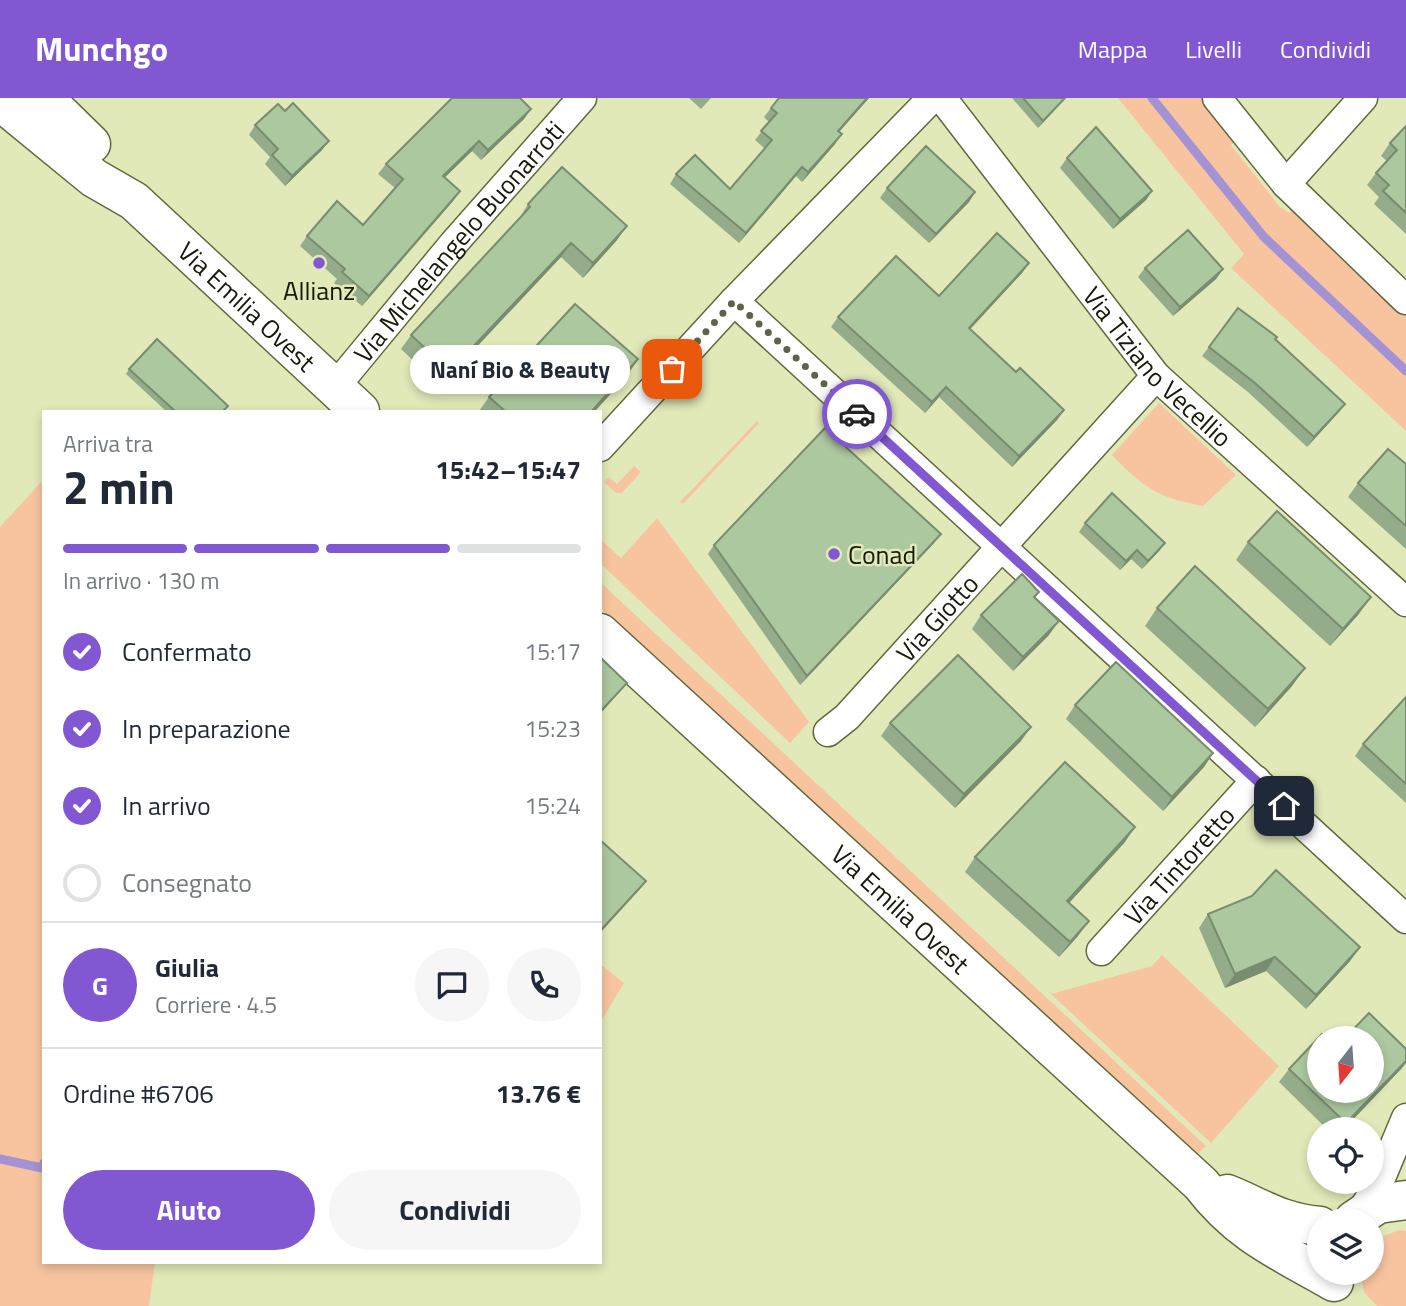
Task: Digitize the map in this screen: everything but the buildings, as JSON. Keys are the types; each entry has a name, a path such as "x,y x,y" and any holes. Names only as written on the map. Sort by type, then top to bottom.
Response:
{"main road":[{"name":"Via Emilia Ovest","path":"44,98 112,164 134,201"},
{"name":"Via Emilia Ovest","path":"0,101 94,178 134,201 348,399"},
{"name":"Via Emilia Ovest","path":"602,635 1201,1184 1223,1212 1256,1238 1337,1287"},
{"name":"Via Emilia Ovest","path":"1201,1184 1270,1216 1307,1225"},
{"path":"1372,1208 1378,1204 1406,1200"}],"street":[{"name":"Via Michelangelo Buonarroti","path":"348,399 454,243 582,98"},
{"path":"602,445 734,301 932,98"},
{"name":"Via Tiziano Vecellio","path":"942,98 1156,376 1406,602"},
{"path":"1217,98 1286,184 1406,300"},
{"path":"1286,184 1363,98"},
{"path":"734,301 1406,919"},
{"name":"Via Giotto","path":"828,732 846,717 1156,376"},
{"name":"Via Tintoretto","path":"1101,951 1256,780"},
{"path":"1363,1208 1378,1185 1406,1118"}],"shaded area":[{"path":"1118,98 1206,98 1238,139 1231,145 1279,206 1289,213 1296,206 1406,310 1406,431 1231,268 1244,254"},
{"path":"1159,403 1236,475 1203,506 1174,499 1153,490 1133,476 1112,455"},
{"path":"757,421 759,423 683,504 680,502"},
{"path":"634,466 641,472 622,493 616,493 604,482 609,477 617,484"},
{"path":"42,481 42,1264 155,1264 149,1306 0,1306 0,527"},
{"path":"657,518 809,722 790,743 602,565 602,541 621,558"},
{"path":"602,584 1206,1146 1195,1157 602,610"},
{"path":"1162,955 1279,1066 1211,1143 1051,994 1152,966"},
{"path":"602,966 624,983 602,1020"},
{"path":"1399,1230 1406,1231 1406,1306 1377,1306 1364,1292 1363,1285 1384,1285 1384,1236"}],"waterway":[{"path":"1152,98 1264,237 1406,371"},
{"path":"0,1159 42,1168"}],"way so far":[{"path":"672,369 734,301 857,414"}],"place":[{"name":"Allianz","path":"319,263"},
{"name":"Naní Bio & Beauty","path":"672,369"},
{"name":"Conad","path":"834,554"}],"route":[{"path":"857,414 1284,806"}]}
